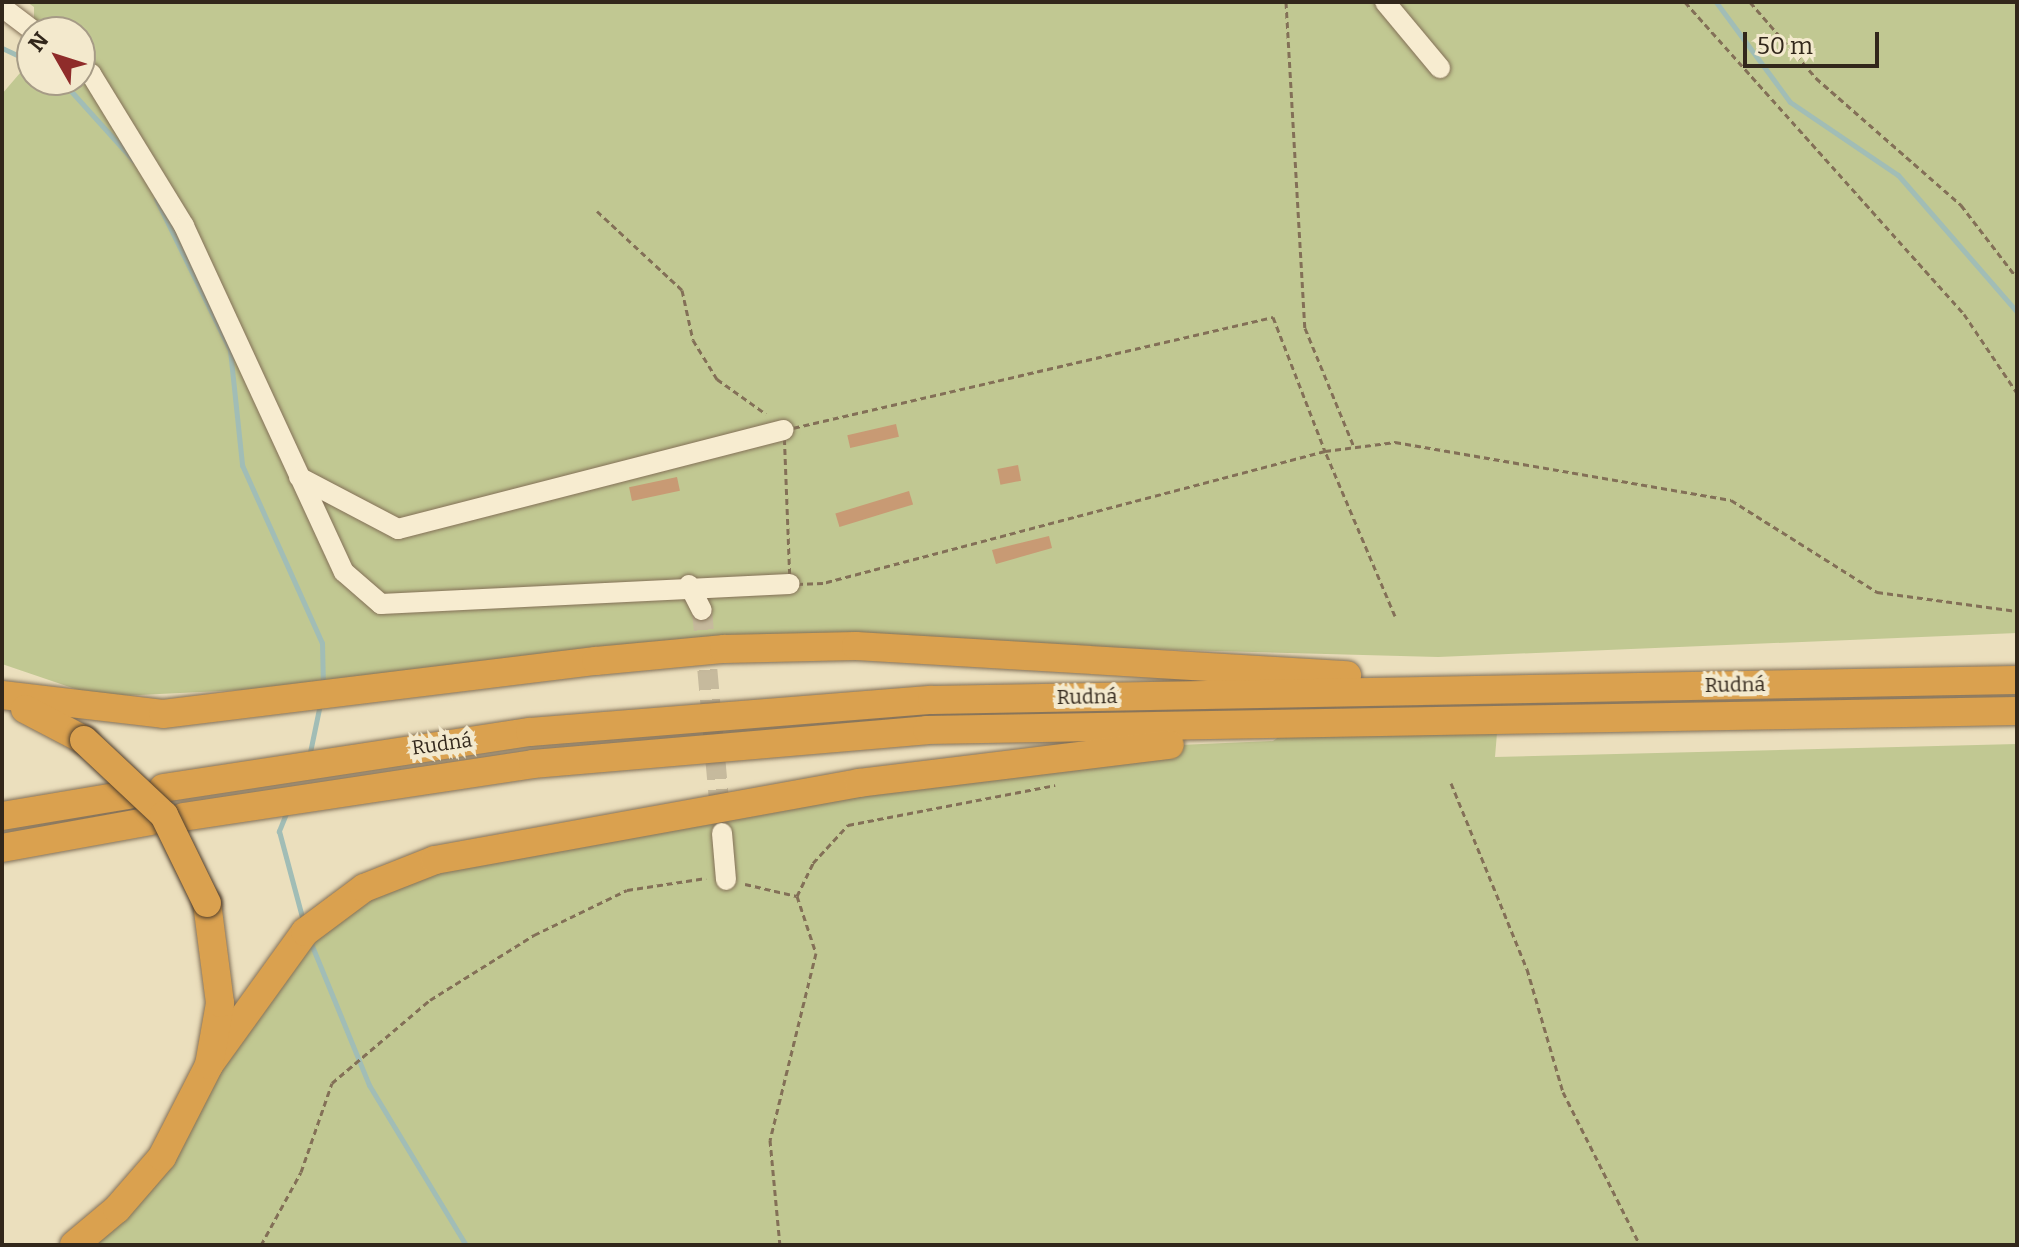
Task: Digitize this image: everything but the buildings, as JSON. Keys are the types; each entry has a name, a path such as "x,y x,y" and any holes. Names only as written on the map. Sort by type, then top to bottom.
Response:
{"highway":[{"path":"2,698 163,714 639,657 856,646 1079,655 1527,689"},
{"name":"Rudná","path":"163,788 442,743 741,712 932,700 2017,680"},
{"path":"2,698 84,740 164,815 207,903 220,992 209,1065"},
{"name":"Rudná","path":"183,817 433,778 722,744 927,730 2017,711"},
{"path":"95,1245 117,1209 175,1138 209,1065 305,932 364,888 435,860 859,783 1133,747 1273,741 1295,725"},
{"path":"2,816 128,795"},
{"path":"2,848 150,821"},
{"path":"74,1245 117,1209"}],"lane":[{"path":"1385,2 1440,68"},
{"path":"96,82 184,226 344,572 381,604 689,585 790,584"},
{"path":"299,477 398,529 777,426"},
{"path":"689,585 702,610"},
{"path":"722,833 726,880"}],"path":[{"path":"1286,2 1305,328 1354,447"},
{"path":"1685,2 1964,314 2017,393"},
{"path":"1750,2 1816,78 1961,205 2017,278"},
{"path":"597,211 682,290 693,340 717,379 751,399 777,426 790,584 823,583 1325,451 1395,442 1731,500 1877,592 2017,611"},
{"path":"777,426 1273,317 1325,451 1395,616"},
{"path":"1451,783 1527,969 1563,1092 1640,1245"},
{"path":"780,1245 770,1140 816,953 797,896 813,863 848,825 1055,785"},
{"path":"261,1245 301,1172 332,1083 430,1000 534,935 627,890 715,876 797,896"}],"green space":[{"path":"27,2 2017,2 2017,633 1438,657 700,637 282,688 99,697 2,664 2,94 16,78 16,96 96,96 96,16 34,16 34,7"},
{"path":"1498,721 1495,757 2017,744 2017,1245 95,1245 283,956 400,873 1133,747 1273,741 1295,725"}],"waterway":[{"path":"1716,2 1790,102 1898,175 2017,312"},
{"path":"2,48 16,55"},
{"path":"75,96 133,160"},
{"path":"156,199 230,350 242,465 322,643 323,686"},
{"path":"309,757 320,704"},
{"path":"287,811 279,831 304,924"},
{"path":"310,941 369,1085 466,1245"}],"tunnel":[{"path":"702,610 721,821"}]}
